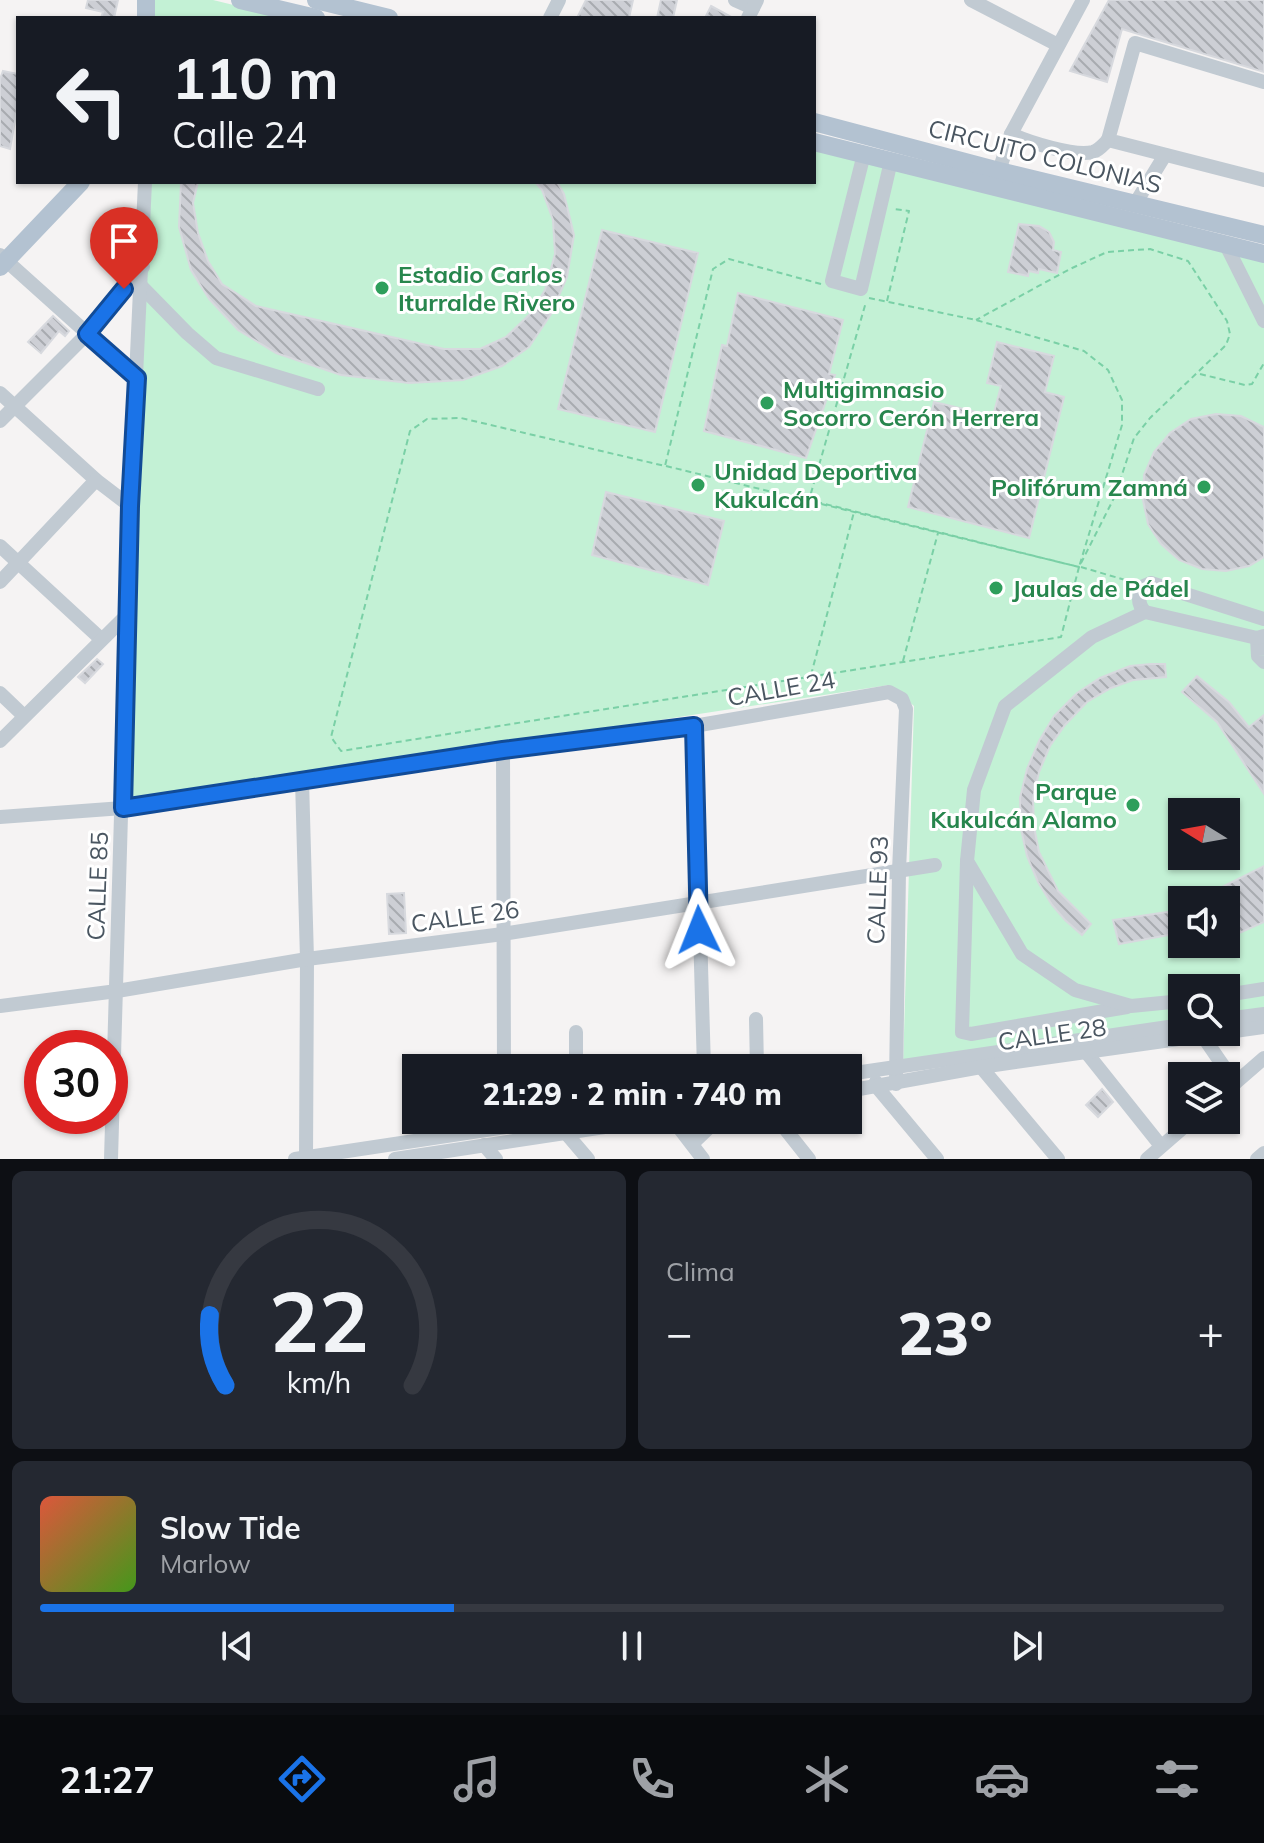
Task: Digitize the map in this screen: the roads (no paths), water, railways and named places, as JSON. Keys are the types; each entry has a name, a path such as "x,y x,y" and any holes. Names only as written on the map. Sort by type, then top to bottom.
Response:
{"main road":[{"path":"240,0 308,16"},
{"path":"316,0 359,6 384,16"},
{"name":"CIRCUITO COLONIAS","path":"816,123 934,163 1264,254"},
{"name":"CIRCUITO COLONIAS","path":"816,142 891,161 999,171 1264,235"},
{"path":"2,261 79,184"}],"street":[{"path":"735,0 753,9"},
{"path":"971,0 1058,45"},
{"path":"999,171 1011,134 1083,0"},
{"path":"1011,134 1024,141 1083,154 1097,151 1108,140 1135,43 1264,82"},
{"path":"1108,140 1264,180"},
{"path":"864,154 832,281 861,289 891,161"},
{"path":"1135,204 1165,155"},
{"name":"CALLE 85","path":"111,1159 130,506 145,184"},
{"path":"1225,243 1264,321"},
{"path":"2,261 137,378"},
{"path":"0,421 87,334 143,267"},
{"path":"142,287 216,358 318,389"},
{"path":"0,393 96,480 130,506"},
{"path":"0,582 96,480"},
{"path":"0,546 101,639"},
{"path":"1264,619 1151,583 1144,586 1139,600 1145,612 1260,637 1258,656 1264,662"},
{"path":"1145,612 1092,637 1005,706 974,790 967,861 962,1032 971,1034 1131,1006 1168,1003"},
{"path":"0,741 127,615"},
{"name":"CALLE 24","path":"0,817 123,808 503,750 694,726 889,692 902,699"},
{"path":"0,693 24,716"},
{"name":"CALLE 93","path":"896,1084 899,871 906,709 902,699"},
{"path":"694,726 703,1054"},
{"path":"503,750 504,1054"},
{"path":"302,780 307,959 300,1158 383,1153 460,1134"},
{"path":"967,861 1022,954 1075,990 1131,1006"},
{"name":"CALLE 26","path":"0,1006 117,991 307,959 503,934 935,865"},
{"path":"1240,993 1264,989"},
{"path":"1150,1006 1155,1035"},
{"path":"1240,1017 1264,1014"},
{"path":"756,1019 757,1054"},
{"name":"CALLE 28","path":"1240,1030 1264,1027"},
{"name":"CALLE 28","path":"862,1089 1086,1052 1168,1030"},
{"path":"576,1032 576,1054"},
{"name":"CALLE 28","path":"862,1072 1168,1035"},
{"path":"1086,1052 1161,1146"},
{"path":"1240,1078 1264,1058"},
{"path":"981,1067 1058,1159"},
{"path":"874,1070 877,1087 937,1159"},
{"path":"395,1159 553,1134"},
{"path":"567,1134 588,1159"},
{"path":"684,1134 703,1159"},
{"path":"692,1144 702,1134"},
{"path":"789,1134 809,1159"},
{"path":"1147,1159 1175,1134"},
{"path":"484,1145 496,1159"},
{"path":"448,1159 462,1148"},
{"path":"1257,1159 1264,1153"}],"place":[{"name":"Estadio Carlos Iturralde Rivero","path":"382,288"},
{"name":"Multigimnasio Socorro Cerón Herrera","path":"767,403"},
{"name":"Unidad Deportiva Kukulcán","path":"698,485"},
{"name":"Polifórum Zamná","path":"1204,487"},
{"name":"Jaulas de Pádel","path":"996,588"},
{"name":"Parque Kukulcán Alamo","path":"1133,805"}]}
